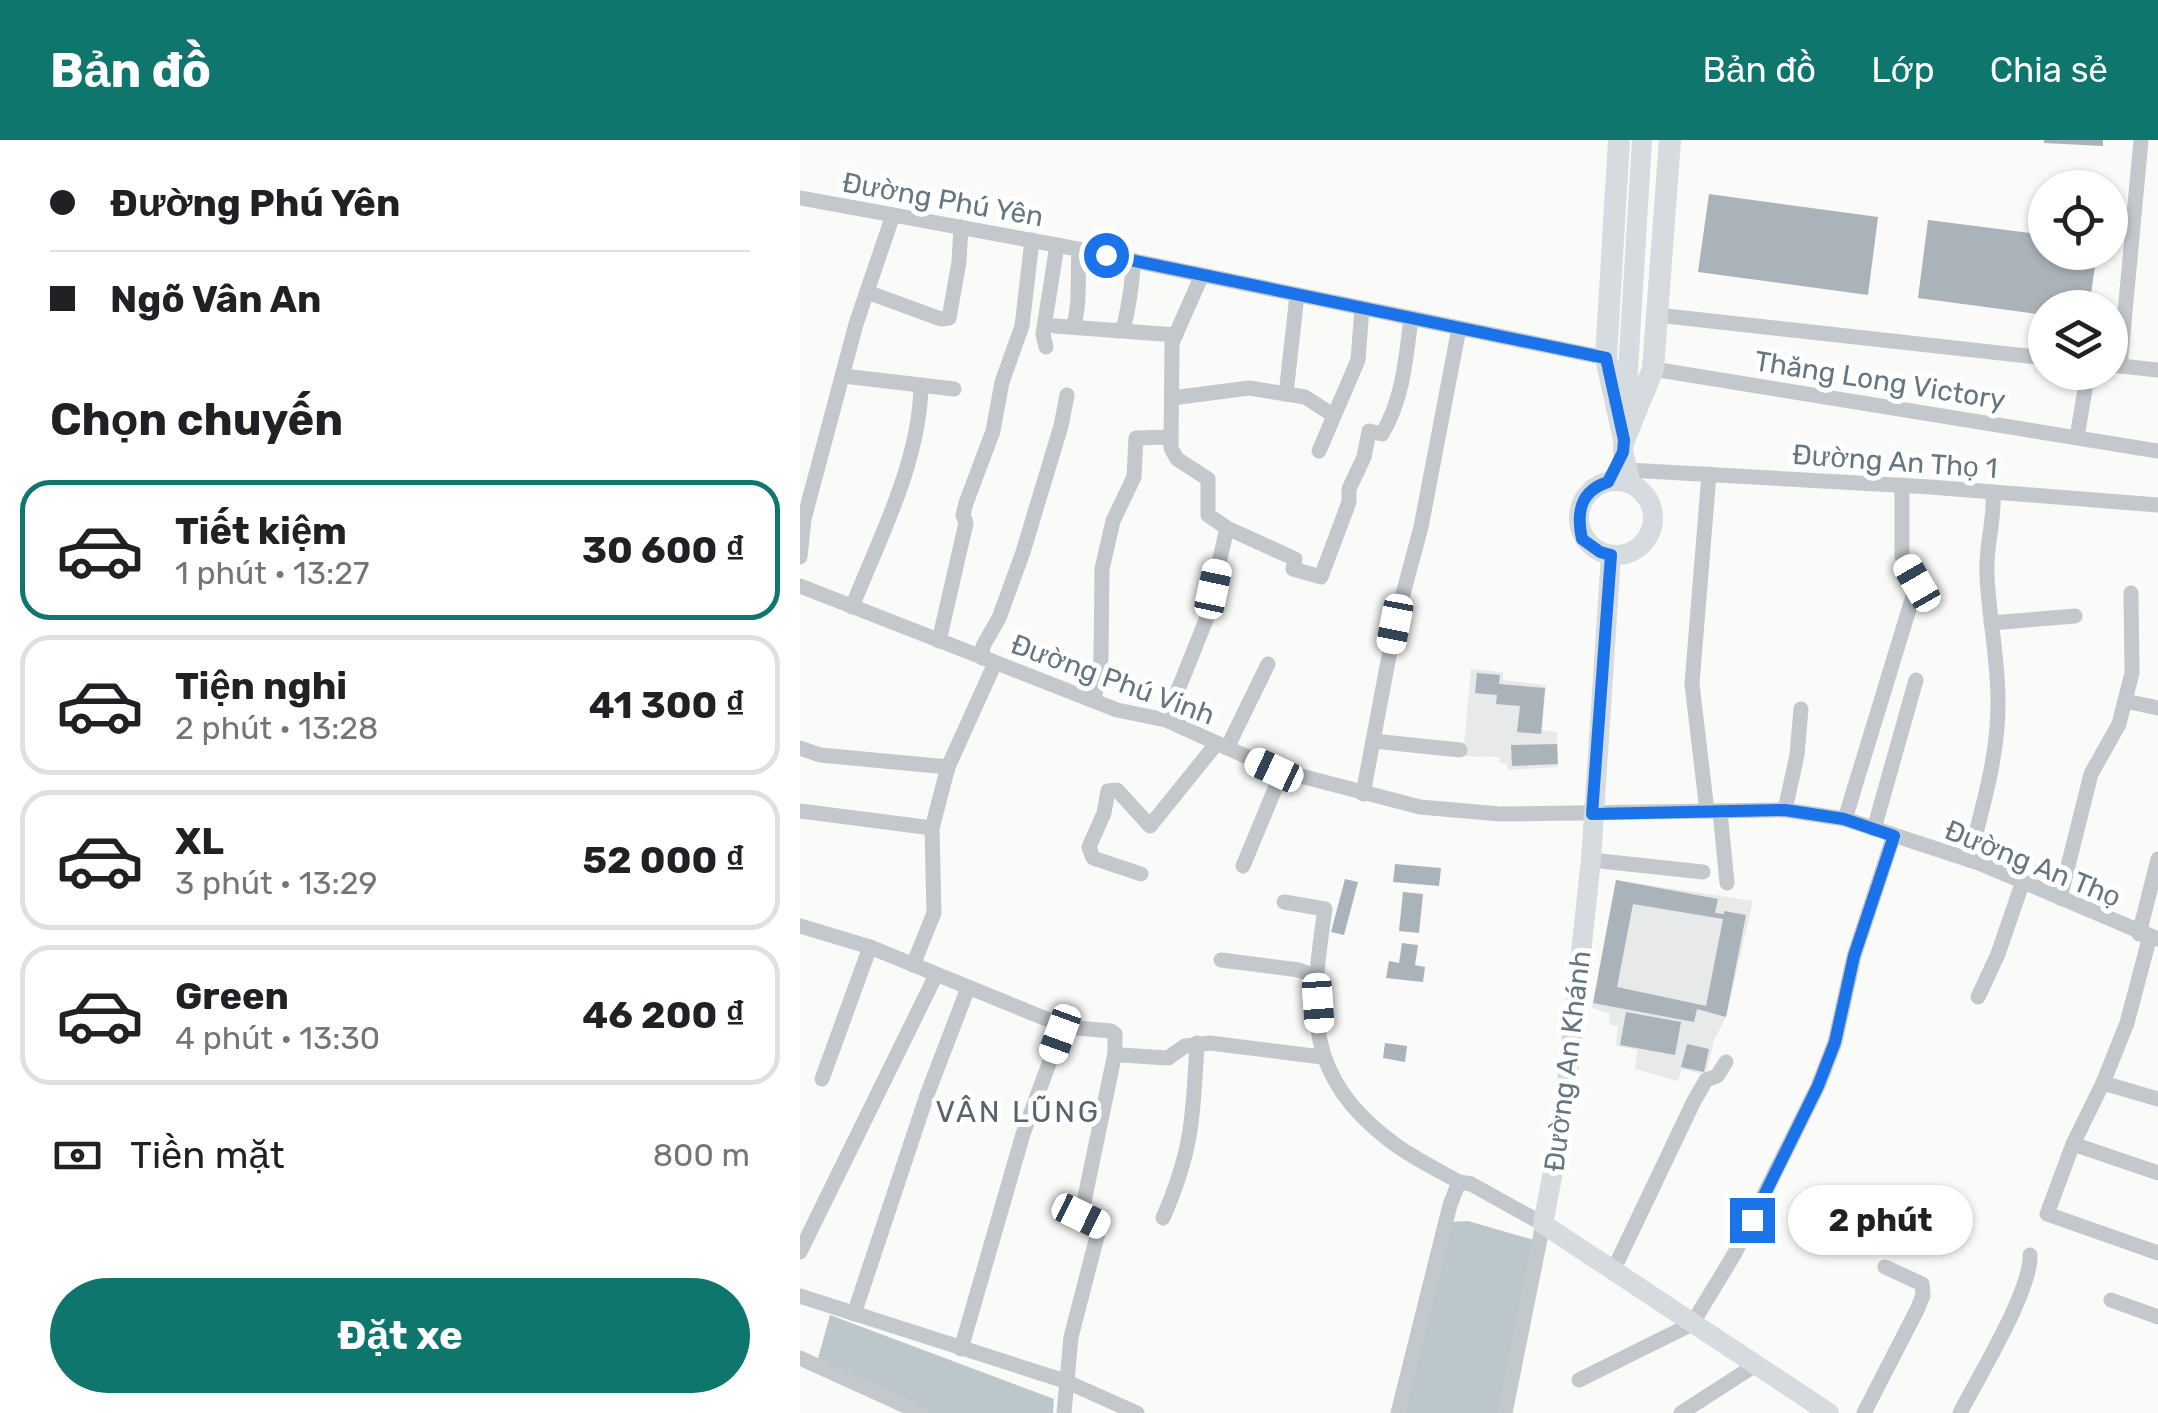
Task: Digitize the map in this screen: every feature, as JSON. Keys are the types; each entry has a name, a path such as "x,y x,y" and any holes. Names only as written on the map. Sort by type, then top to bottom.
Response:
{"main road":[{"path":"1619,140 1606,358 1627,461"},
{"path":"1627,461 1652,369 1670,140"}],"street":[{"path":"1627,461 1608,482 1588,493 1578,518 1582,539 1611,555 1632,552 1641,546 1652,528 1652,507 1627,461 1642,140"},
{"path":"2123,290 2140,140"},
{"name":"Đường Phú Yên","path":"800,198 1079,249 1606,358"},
{"path":"800,557 802,519 892,215"},
{"path":"867,292 932,316 949,318 961,227"},
{"path":"939,641 966,524 966,503 993,431 1002,382 1022,326 1032,240"},
{"path":"1046,347 1043,334 1057,245"},
{"path":"1073,328 1078,312 1079,249"},
{"path":"1117,330 1124,326 1133,284 1133,260"},
{"path":"1202,275 1172,343 1170,438 1177,459 1208,478 1206,510 1227,528 1295,559 1293,569 1321,576 1349,502 1349,489 1364,457 1369,431 1382,434 1394,410 1411,318"},
{"path":"1286,394 1297,295"},
{"path":"1319,451 1358,360 1362,308"},
{"path":"1657,314 2028,356"},
{"path":"1055,326 1176,334"},
{"path":"1363,794 1395,624 1422,527 1459,328"},
{"path":"2128,367 2158,370"},
{"name":"Thăng Long Victory","path":"1652,369 2158,451"},
{"path":"844,376 954,389"},
{"path":"852,607 916,434 921,385"},
{"path":"1172,398 1249,388 1305,398 1334,415"},
{"path":"2077,438 2085,390"},
{"path":"913,965 934,913 932,828 948,766 989,660 983,646 1023,552 1067,395"},
{"path":"1094,701 1101,659 1102,569 1113,521 1134,477 1136,438 1170,438"},
{"name":"Đường An Thọ 1","path":"1627,461 1709,474 2158,505"},
{"path":"1709,474 1692,684 1727,883"},
{"path":"1844,819 1917,583 1902,556 1902,486"},
{"path":"1969,860 1987,792 1998,702 1987,573 1988,538 1995,520 1993,492"},
{"path":"1166,720 1206,620 1227,528"},
{"name":"Đường An Khánh","path":"1543,1224 1562,1119 1591,860 1611,555"},
{"name":"Đường Phú Vinh","path":"800,586 1117,710 1166,720 1282,772 1420,807 1500,814 1592,814"},
{"path":"2060,898 2091,774 2119,724 2132,672 2131,593"},
{"path":"1991,623 2075,616"},
{"path":"1141,874 1092,858 1089,847 1104,814 1108,792 1118,790 1150,826 1222,746 1268,664"},
{"path":"1874,829 1916,680"},
{"path":"2125,701 2158,708"},
{"path":"1785,810 1797,755 1801,709"},
{"path":"1373,742 1460,750"},
{"path":"800,748 820,754 948,766"},
{"path":"1243,866 1282,772"},
{"name":"Đường An Thọ","path":"1592,814 1785,810 1844,819 1969,860 2149,936"},
{"path":"800,811 932,828"},
{"path":"1578,1380 1692,1324 1736,1252 1818,1086 1835,1042 1854,956 1894,836"},
{"path":"1591,860 1703,872"},
{"path":"2158,860 2149,936 2127,1023 2072,1144 2047,1214 2158,1254"},
{"path":"1978,997 1998,954 2022,884"},
{"path":"1284,902 1325,908 1315,976 1322,1057 1339,1092 1391,1141 1459,1182 1470,1184 1543,1224 1757,1364 1801,1404 1829,1413"},
{"path":"800,926 870,946 1066,1027 1113,1032 1115,1053 1081,1216 1100,1225 1070,1337 1064,1412"},
{"path":"822,1080 870,946"},
{"path":"1221,960 1299,970 1315,976"},
{"path":"802,1243 936,975"},
{"path":"854,1314 921,1112 968,988"},
{"path":"961,1349 1024,1134 1060,1034 1066,1027"},
{"path":"1115,1053 1164,1059 1197,1043 1322,1057"},
{"path":"1163,1218 1192,1134 1197,1043"},
{"path":"1613,1272 1694,1101 1706,1080 1717,1076 1726,1062"},
{"path":"2103,1082 2158,1099"},
{"path":"2072,1144 2158,1173"},
{"path":"1398,1413 1459,1182"},
{"path":"1505,1413 1543,1224"},
{"path":"1960,1413 2016,1301 2029,1271 2030,1256"},
{"path":"1864,1413 1924,1289 1922,1284 1886,1267"},
{"path":"2111,1300 2158,1317"},
{"path":"802,1302 854,1314 1066,1381 1138,1413"},
{"path":"800,1358 921,1413"},
{"path":"1681,1413 1757,1364"}],"shaded area":[{"path":"1471,669 1503,672 1503,680 1546,685 1542,730 1557,732 1558,767 1508,770 1499,757 1463,756"},
{"path":"1616,880 1753,901 1726,1017 1714,1040 1706,1075 1682,1069 1678,1081 1635,1069 1637,1050 1616,1046 1618,1026 1609,1024 1610,1014 1592,1008"},
{"path":"1468,1221 1534,1240 1499,1413 1399,1413 1451,1222"},
{"path":"830,1315 1054,1399 1053,1413 928,1413 817,1362"}],"building":[{"path":"2103,140 2103,146 2044,143"},
{"path":"1709,194 1878,217 1868,295 1698,272"},
{"path":"1928,220 2028,233 2028,270 2094,270 2092,290 2028,290 2028,313 1918,298"},
{"path":"1477,673 1500,675 1499,684 1545,688 1541,734 1517,732 1520,706 1496,704 1497,695 1475,693"},
{"path":"1557,744 1558,764 1512,766 1511,745"},
{"path":"1395,864 1441,868 1439,886 1393,882"},
{"path":"1345,879 1358,882 1344,935 1331,932"},
{"path":"1616,880 1718,899 1715,913 1746,915 1726,1017 1697,1009 1694,1022 1593,1003","holes":["1633,904 1723,919 1706,1006 1617,987"]},
{"path":"1403,892 1423,894 1419,933 1399,931"},
{"path":"1402,943 1418,945 1415,965 1425,967 1423,982 1386,978 1389,961 1399,963"},
{"path":"1626,1012 1681,1022 1675,1055 1620,1045"},
{"path":"1385,1043 1407,1046 1405,1062 1383,1058"},
{"path":"1687,1044 1709,1049 1704,1072 1681,1067"}],"district":[{"name":"VÂN LŨNG","path":"1018,1112"}],"route":[{"path":"1106,255 1606,358 1624,440 1623,452 1608,482 1595,487 1582,500 1578,518 1582,539 1611,555 1592,814 1785,810 1844,819 1894,836 1854,956 1835,1042 1818,1086 1752,1220"}]}
